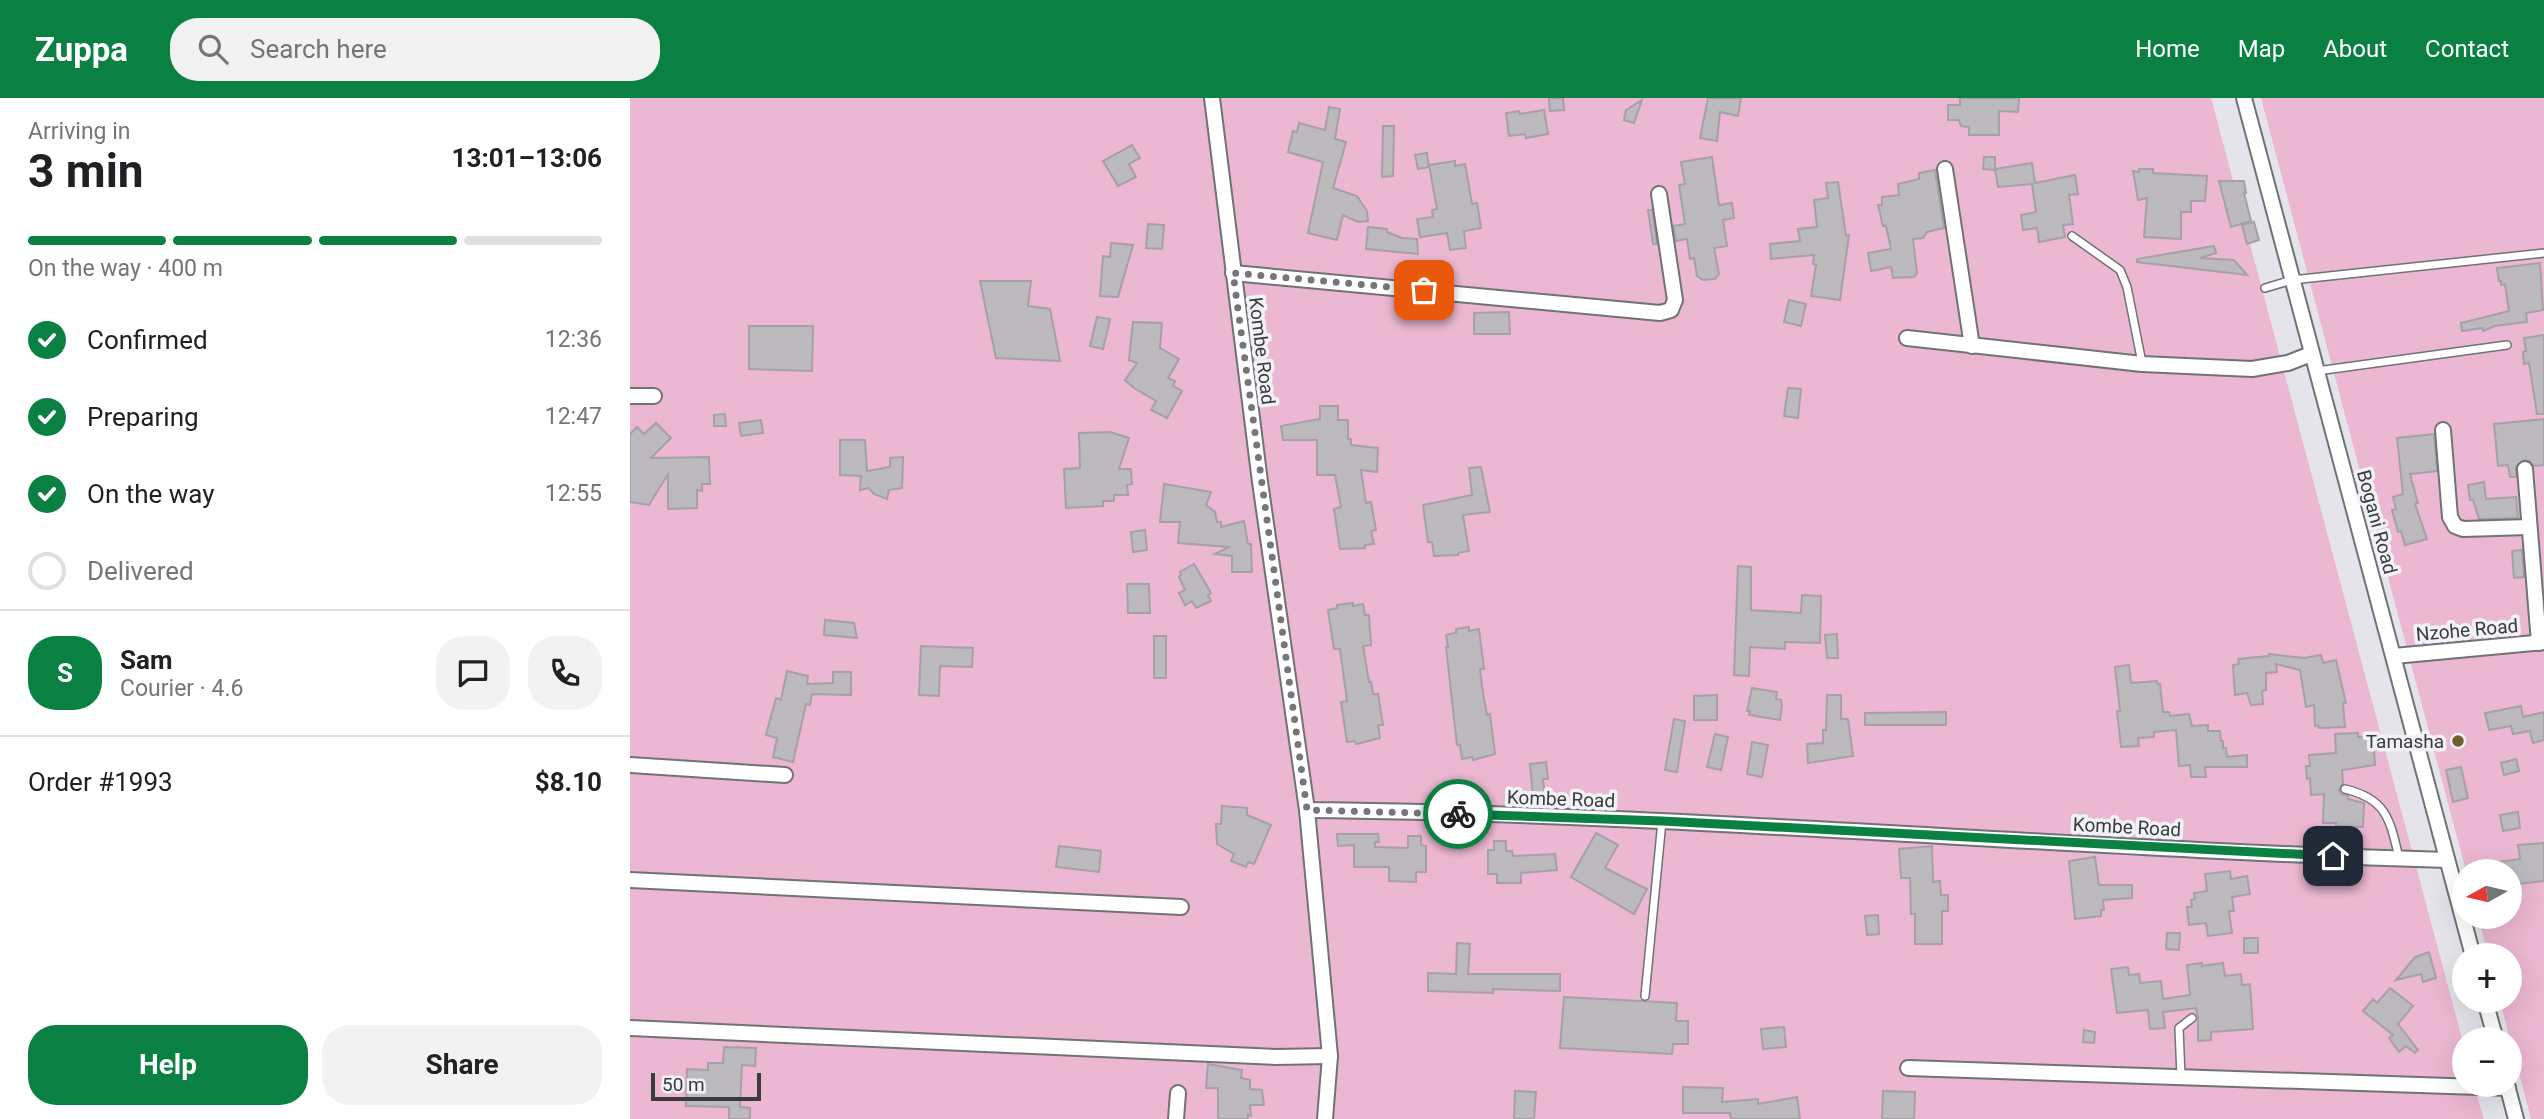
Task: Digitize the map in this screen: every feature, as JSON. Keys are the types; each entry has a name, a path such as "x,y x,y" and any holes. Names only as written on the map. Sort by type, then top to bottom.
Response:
{"street":[{"name":"Kombe Road","path":"1212,98 1233,273 1307,810 1468,822 1662,821 1893,835 2447,860"},
{"name":"Bogani Road","path":"2244,98 2469,943"},
{"path":"1945,169 1972,346"},
{"path":"1233,273 1660,313 1671,310 1675,300 1659,194"},
{"path":"1907,338 2142,364 2252,369 2288,363 2311,354"},
{"path":"630,396 654,396"},
{"path":"2443,429 2450,517 2455,526 2463,529 2529,527"},
{"path":"2525,469 2541,643"},
{"name":"Nzohe Road","path":"2394,656 2541,643"},
{"path":"630,765 785,775"},
{"path":"1307,810 1331,1056 1325,1119"},
{"path":"630,880 1181,907"},
{"path":"630,1028 1046,1048 1275,1057 1331,1056"},
{"path":"1908,1068 2452,1084"},
{"path":"1176,1119 1178,1093"},
{"path":"2511,1097 2516,1119"}],"lane":[{"path":"2072,236 2120,270 2127,288 2142,364"},
{"path":"2265,288 2292,280 2544,253"},
{"path":"2316,372 2507,345"},
{"path":"2345,789 2364,793 2378,805 2389,822 2399,859"},
{"path":"1644,996 1662,821"},
{"path":"2181,1077 2179,1028 2192,1018"}],"shaded area":[{"path":"630,98 2211,98 2452,1001 2452,1013 2455,1013 2459,1027 2452,1027 2452,1097 2478,1097 2484,1119 630,1119"},
{"path":"2261,98 2544,98 2544,1119 2531,1119 2522,1085 2522,1027 2507,1027 2503,1013 2522,1013 2522,943 2485,943 2481,929 2522,929 2522,859 2463,859"}],"building":[{"path":"1549,98 1563,98 1564,110 1550,111"},
{"path":"1708,98 1741,98 1738,116 1720,112 1717,141 1700,138"},
{"path":"1960,98 2019,98 2018,112 1999,111 1999,135 1969,135 1969,127 1961,126 1959,120 1948,120 1948,105 1960,105"},
{"path":"1642,100 1634,123 1624,120 1626,110"},
{"path":"1329,107 1340,109 1335,139 1346,142 1333,188 1357,196 1367,211 1368,221 1358,222 1343,215 1337,240 1308,233 1323,162 1288,152 1293,131 1297,132 1299,123 1325,130"},
{"path":"1544,110 1548,134 1526,138 1525,134 1509,136 1506,113"},
{"path":"1383,126 1394,126 1393,176 1382,177"},
{"path":"1132,145 1140,158 1129,164 1136,177 1118,186 1103,161"},
{"path":"1427,153 1429,167 1418,169 1415,155"},
{"path":"1712,157 1719,205 1732,203 1734,218 1723,220 1727,246 1714,248 1719,274 1715,279 1703,280 1697,276 1694,258 1690,259 1687,239 1676,241 1673,226 1685,224 1679,185 1685,184 1681,162"},
{"path":"1984,157 1995,157 1995,170 1983,169"},
{"path":"1455,161 1455,166 1465,164 1472,204 1477,203 1481,228 1464,231 1466,248 1450,250 1447,233 1420,237 1417,219 1433,217 1432,210 1437,209 1429,165"},
{"path":"2032,163 2035,183 2075,175 2078,194 2069,195 2073,224 2063,225 2065,237 2039,242 2037,228 2023,230 2021,215 2036,212 2032,184 1998,187 1995,169"},
{"path":"2139,169 2153,169 2153,173 2207,176 2205,201 2191,201 2191,212 2181,212 2181,239 2144,237 2147,198 2138,200 2133,171 2139,172"},
{"path":"1935,170 1944,228 1927,232 1923,238 1913,239 1917,273 1914,277 1893,278 1891,267 1871,271 1868,253 1891,249 1878,205 1882,205 1882,197 1899,195 1898,184 1919,179 1919,173"},
{"path":"2219,181 2244,181 2251,221 2231,227"},
{"path":"1838,182 1846,236 1849,235 1840,300 1811,296 1816,265 1813,264 1814,255 1771,259 1770,244 1800,241 1798,229 1817,227 1814,200 1828,198 1826,183"},
{"path":"1648,210 1652,210 1657,244 1653,244"},
{"path":"2254,222 2259,240 2247,244 2242,225"},
{"path":"1148,224 1164,225 1162,249 1146,248"},
{"path":"1368,227 1387,229 1387,232 1402,238 1417,239 1418,254 1366,249"},
{"path":"1111,243 1133,245 1118,297 1100,296 1103,256 1110,257"},
{"path":"2214,246 2216,253 2200,258 2234,260 2247,275 2137,262 2137,259"},
{"path":"2540,263 2543,310 2526,313 2527,322 2495,326 2483,331 2483,328 2462,331 2461,323 2509,311 2505,284 2501,285 2499,281 2497,268"},
{"path":"980,281 1031,281 1028,306 1050,309 1060,361 996,358"},
{"path":"1789,300 1806,304 1801,326 1784,322"},
{"path":"1509,312 1510,334 1474,334 1474,313"},
{"path":"1097,317 1110,319 1103,349 1090,346"},
{"path":"1133,322 1162,323 1160,348 1179,359 1168,378 1175,381 1173,386 1182,391 1167,418 1151,410 1156,401 1125,380 1137,363 1129,360"},
{"path":"749,326 813,326 812,371 749,369"},
{"path":"2544,335 2544,414 2537,414 2529,363 2524,364 2524,338"},
{"path":"1788,388 1801,389 1798,418 1784,416"},
{"path":"1320,406 1338,406 1338,420 1348,420 1348,439 1351,439 1351,445 1378,448 1377,472 1361,470 1366,503 1371,502 1376,530 1371,531 1374,544 1365,545 1365,548 1340,549 1334,509 1341,507 1335,475 1317,475 1317,440 1283,440 1281,426 1320,419"},
{"path":"725,414 726,426 714,426 714,415"},
{"path":"2544,419 2544,465 2534,466 2530,461 2524,460 2516,466 2516,477 2510,477 2508,465 2498,466 2494,424"},
{"path":"761,420 763,433 741,436 739,423"},
{"path":"656,423 671,438 651,458 709,457 710,484 702,484 702,491 697,490 697,508 668,509 668,474 649,505 630,502 630,434 637,427 644,434"},
{"path":"1110,432 1129,438 1119,469 1131,469 1132,484 1127,485 1128,495 1114,495 1114,501 1103,501 1103,506 1066,508 1064,469 1080,468 1079,433"},
{"path":"2434,434 2437,471 2410,474 2418,503 2415,504 2427,539 2405,545 2392,510 2396,509 2393,497 2403,494 2397,438"},
{"path":"840,440 865,440 867,471 890,467 890,458 903,457 902,488 889,490 887,499 874,494 869,488 860,490 861,476 840,475"},
{"path":"1481,467 1490,512 1463,515 1469,551 1458,555 1434,556 1432,542 1428,542 1423,505 1472,495 1469,468"},
{"path":"2484,482 2486,499 2516,497 2518,518 2479,519 2473,500 2470,500 2468,485"},
{"path":"1164,484 1211,492 1206,505 1215,512 1221,527 1244,521 1248,544 1251,544 1252,572 1232,572 1232,556 1215,554 1229,547 1178,543 1180,522 1160,522"},
{"path":"1145,530 1147,550 1133,552 1131,532"},
{"path":"2522,550 2524,577 2514,578 2512,551"},
{"path":"1194,564 1211,593 1208,595 1211,601 1196,608 1192,601 1185,605 1179,593 1185,590 1179,577 1180,572"},
{"path":"1738,566 1751,567 1751,610 1801,613 1802,595 1821,596 1820,643 1785,642 1785,649 1750,647 1749,676 1734,675"},
{"path":"1127,584 1149,584 1150,613 1128,613"},
{"path":"1353,603 1353,606 1363,604 1365,615 1369,615 1371,645 1363,646 1369,682 1373,694 1378,694 1383,725 1378,725 1380,738 1356,744 1355,741 1347,742 1341,702 1347,701 1340,649 1334,649 1328,610 1337,608 1337,605"},
{"path":"825,620 854,623 857,638 824,635"},
{"path":"1469,627 1469,631 1479,629 1484,669 1480,669 1483,693 1487,715 1490,714 1495,754 1473,760 1472,757 1462,759 1460,745 1457,745 1446,647 1446,635 1456,633 1456,629"},
{"path":"1837,634 1838,658 1827,658 1825,635"},
{"path":"1154,636 1166,636 1166,678 1154,678"},
{"path":"921,646 973,648 972,667 940,666 939,696 919,695"},
{"path":"2269,654 2304,658 2321,655 2323,663 2336,660 2346,703 2343,703 2345,727 2315,726 2314,705 2306,707 2300,670 2276,664 2277,672 2266,673 2266,690 2262,691 2263,704 2251,705 2247,693 2235,695 2233,665 2239,664 2238,659"},
{"path":"2129,665 2131,683 2157,681 2160,684 2163,712 2169,712 2170,716 2189,714 2192,726 2208,725 2208,731 2220,731 2227,757 2247,755 2247,767 2205,767 2206,777 2191,777 2190,765 2179,766 2176,730 2154,732 2154,737 2138,738 2139,746 2121,747 2115,667"},
{"path":"787,671 808,676 807,684 833,683 833,672 851,672 851,695 812,694 810,705 806,704 793,762 773,757 777,738 766,735 776,698 781,700"},
{"path":"1752,688 1777,692 1776,699 1781,700 1782,706 1780,720 1749,715 1750,711 1747,711"},
{"path":"1717,695 1717,720 1694,720 1694,696"},
{"path":"1827,695 1841,695 1841,719 1848,719 1853,756 1808,763 1807,744 1823,743"},
{"path":"2521,706 2523,717 2544,712 2544,740 2533,743 2530,731 2513,734 2511,726 2489,730 2485,713"},
{"path":"1946,712 1946,725 1865,725 1865,713"},
{"path":"1674,719 1685,721 1677,772 1665,770"},
{"path":"2358,733 2358,737 2373,736 2375,765 2342,770 2343,783 2339,790 2341,794 2348,796 2348,799 2364,803 2363,827 2323,823 2324,794 2311,795 2306,766 2310,766 2309,755 2336,753 2335,734"},
{"path":"1715,734 1728,737 1721,770 1707,767"},
{"path":"1752,742 1768,745 1762,777 1747,774"},
{"path":"2516,759 2519,771 2504,775 2501,763"},
{"path":"1546,762 1548,779 1543,779 1545,797 1533,798 1530,764"},
{"path":"2461,767 2468,798 2453,802 2446,770"},
{"path":"1222,806 1247,808 1247,815 1271,825 1254,864 1248,862 1246,867 1231,861 1234,854 1217,844 1216,824 1221,824"},
{"path":"2518,812 2520,828 2503,831 2500,815"},
{"path":"1596,833 1618,845 1605,868 1647,889 1634,914 1571,877"},
{"path":"1337,834 1378,834 1379,842 1375,842 1375,847 1408,848 1408,836 1421,836 1421,845 1426,846 1426,872 1416,872 1416,882 1389,881 1389,867 1354,867 1354,845 1338,846"},
{"path":"1494,841 1506,841 1506,851 1512,851 1513,856 1555,854 1557,870 1521,873 1521,883 1497,883 1497,874 1488,874 1488,850 1494,850"},
{"path":"2544,843 2544,881 2522,884 2522,859 2518,845"},
{"path":"1059,846 1101,851 1099,872 1056,867"},
{"path":"1932,846 1933,882 1940,881 1941,895 1948,895 1948,911 1942,911 1942,944 1915,944 1915,914 1911,914 1910,878 1901,878 1899,849"},
{"path":"2095,857 2099,885 2132,885 2132,898 2103,900 2104,910 2101,910 2101,916 2075,919 2069,861"},
{"path":"2230,871 2231,879 2247,876 2250,894 2232,897 2234,911 2229,911 2232,933 2208,936 2206,923 2189,925 2187,907 2192,907 2194,893 2207,891 2205,874"},
{"path":"1878,915 1879,934 1867,935 1865,916"},
{"path":"2167,933 2180,933 2179,950 2166,949"},
{"path":"2244,938 2258,938 2258,953 2244,953"},
{"path":"1457,943 1470,944 1468,974 1560,974 1560,991 1428,991 1428,973 1456,974"},
{"path":"2429,952 2436,978 2423,982 2421,974 2396,980 2415,957"},
{"path":"2202,963 2202,966 2223,963 2225,976 2241,974 2242,985 2250,984 2253,1029 2211,1032 2211,1040 2198,1041 2196,1008 2163,1012 2165,1028 2150,1029 2148,1010 2117,1013 2111,969 2128,967 2129,975 2139,974 2140,983 2161,981 2163,999 2190,995 2187,965"},
{"path":"2390,988 2413,1006 2398,1024 2418,1050 2415,1053 2406,1046 2399,1052 2389,1038 2393,1035 2363,1011 2373,999 2377,1003"},
{"path":"1564,997 1677,1003 1676,1021 1688,1021 1688,1044 1673,1044 1672,1054 1560,1048"},
{"path":"1784,1027 1786,1047 1763,1049 1761,1029"},
{"path":"2084,1030 2095,1032 2094,1043 2083,1042"},
{"path":"724,1047 756,1048 755,1066 742,1065 740,1107 750,1108 750,1119 729,1119 729,1107 686,1106 687,1069 708,1070 708,1063 723,1063"},
{"path":"1208,1064 1242,1070 1241,1078 1250,1080 1250,1089 1262,1090 1264,1105 1250,1105 1251,1116 1248,1115 1248,1119 1218,1119 1218,1088 1206,1088"},
{"path":"1683,1087 1723,1088 1722,1102 1758,1099 1758,1104 1797,1097 1800,1119 1731,1119 1730,1113 1683,1113"},
{"path":"1515,1091 1536,1092 1534,1119 1514,1119"},
{"path":"1883,1091 1915,1092 1914,1119 1882,1119"}],"way so far":[{"path":"1424,290 1233,273 1307,810 1458,814"}],"place":[{"name":"Tamasha","path":"2458,741"}],"route":[{"path":"1458,814 1662,821 2333,856"}]}
